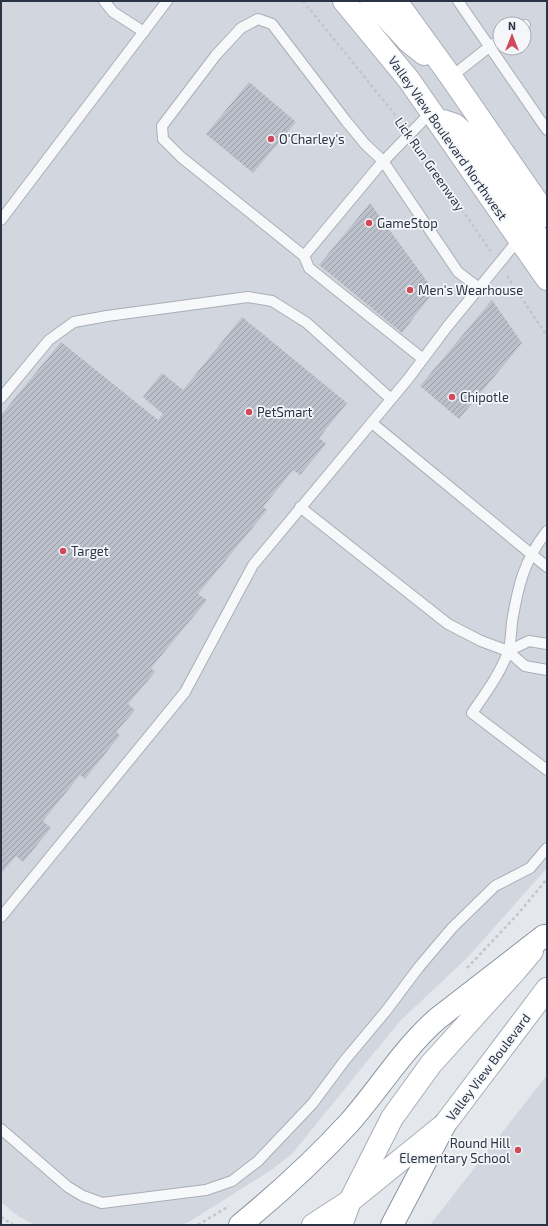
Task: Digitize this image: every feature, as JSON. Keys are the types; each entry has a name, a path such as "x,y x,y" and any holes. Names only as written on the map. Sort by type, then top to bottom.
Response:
{"main road":[{"name":"Valley View Boulevard Northwest","path":"344,1 409,80 547,280"},
{"path":"371,1 409,42 451,77"},
{"path":"396,1 451,77 547,216"},
{"path":"434,115 455,125 473,141 547,250"},
{"path":"341,1225 350,1201 392,1118 431,1064 516,970 546,934"},
{"path":"240,1225 300,1174 348,1123 422,1032 546,934"},
{"name":"Valley View Boulevard","path":"313,1225 350,1201 445,1124 547,989"},
{"path":"392,1225 445,1124"}],"lane":[{"path":"104,1 114,12 144,32"},
{"path":"1,220 167,1"},
{"path":"458,1 547,130"},
{"path":"423,359 309,268 304,256 180,156 163,139 162,126 216,55 241,28 258,19 272,24 346,121 365,144 383,161 458,272 479,288"},
{"path":"451,77 492,45"},
{"path":"304,256 383,161 410,133 434,115"},
{"path":"1,917 185,692 252,565 391,400 447,327 519,239"},
{"path":"1,398 49,340 74,322 107,316 248,297 272,301 307,323 391,400"},
{"path":"372,423 547,567"},
{"path":"300,507 448,624 481,641 508,652 525,666 547,670"},
{"path":"547,531 531,554 525,566 508,652 490,687 472,713 547,770"},
{"path":"508,652 529,640 547,644"},
{"path":"1,1130 68,1187 84,1196 102,1203 206,1190 232,1182 258,1161 313,1103 345,1060 452,928 495,886 530,868 547,848"}],"path":[{"name":"Lick Run Greenway","path":"304,1 316,14 410,133 547,336"},
{"path":"1,1217 13,1225"}],"shaded area":[{"path":"1,1 547,1 547,868 468,957 399,1022 292,1154 270,1171 187,1223 178,1225 35,1225 18,1216 1,1202"},
{"name":"Round Hill Elementary School","path":"547,1075 547,1225 430,1225"}],"building":[{"path":"249,82 296,122 253,173 206,134"},
{"path":"370,203 434,291 402,333 319,265"},
{"path":"492,300 522,343 459,419 420,386"},
{"path":"242,317 347,403 319,438 326,444 300,475 293,470 263,507 267,510 198,594 207,600 151,668 155,672 128,704 135,710 116,732 120,735 85,779 80,775 43,821 51,828 23,862 16,856 1,874 1,415 61,342 158,420 163,414 143,397 162,373 183,390"}],"place":[{"name":"O'Charley's","path":"271,139"},
{"name":"GameStop","path":"369,223"},
{"name":"Men's Wearhouse","path":"410,290"},
{"name":"Chipotle","path":"452,397"},
{"name":"PetSmart","path":"249,412"},
{"name":"Target","path":"63,551"},
{"name":"Round Hill Elementary School","path":"518,1150"}]}
